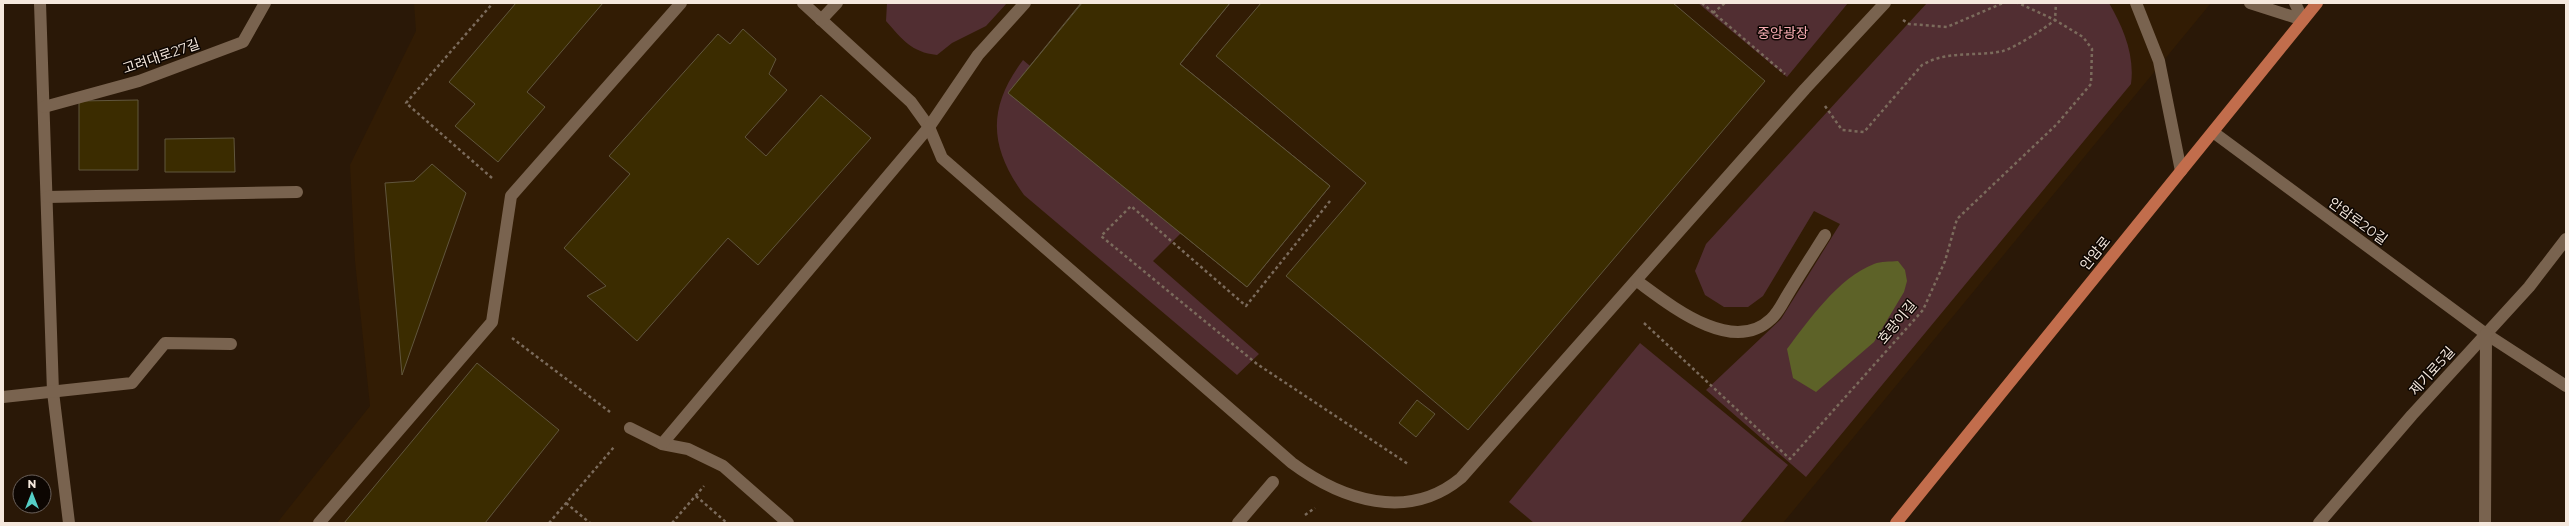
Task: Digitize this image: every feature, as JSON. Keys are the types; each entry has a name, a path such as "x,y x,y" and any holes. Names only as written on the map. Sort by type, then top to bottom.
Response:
{"main road":[{"name":"안암로","path":"1896,523 2317,3"}],"street":[{"path":"40,3 53,392 68,523"},
{"name":"고려대로27길","path":"44,107 139,81 243,42 265,3"},
{"path":"319,523 492,322 511,196 680,3"},
{"path":"803,3 910,102 929,127 942,158 1292,463 1314,479 1349,495 1368,499 1422,500 1449,487 1487,448 1637,281 1800,94 1883,5"},
{"path":"821,20 837,3"},
{"path":"662,444 929,127 978,55 1025,3"},
{"path":"2136,3 2159,61 2181,171"},
{"path":"2250,3 2303,20"},
{"path":"2295,3 2303,20"},
{"name":"안암로20길","path":"2213,132 2486,334 2566,386"},
{"path":"47,197 297,192"},
{"path":"1637,281 1664,301 1710,327 1727,332 1747,333 1772,319 1825,235"},
{"name":"제기로5길","path":"2320,523 2412,415 2529,287 2566,239"},
{"path":"2485,523 2486,334"},
{"path":"3,397 132,383 165,343 231,344"},
{"path":"630,428 662,444 688,448 724,466 788,523"},
{"path":"1238,523 1273,482"}],"path":[{"path":"493,3 406,103 511,196"},
{"path":"1702,3 1787,76"},
{"path":"1713,13 1725,3"},
{"path":"1883,5 1909,24 1947,28 2003,3"},
{"name":"호랑이길","path":"1644,322 1790,459 1922,310 1945,261 1957,219 2057,124 2091,84 2092,49 2083,37 2055,20 2018,3"},
{"path":"1824,106 1842,130 1864,132 1922,65 1933,58 2004,50 2042,31 2055,20 2056,3"},
{"path":"1330,201 1246,306 1131,206 1101,236 1257,364 1408,464"},
{"path":"492,322 630,428 550,523"},
{"path":"672,523 707,483"},
{"path":"696,496 727,523"},
{"path":"566,503 590,523"}],"shaded area":[{"path":"414,3 2211,3 1783,523 277,523 370,406 355,261 350,165 416,31"},
{"path":"1898,261 1905,270 1907,281 1904,292 1874,342 1816,392 1793,378 1787,349 1825,301 1836,289 1861,270 1877,263"}],"green space":[{"path":"887,3 1007,3 986,26 952,43 937,55 914,48 897,34 886,21"},
{"name":"중앙광장","path":"1698,3 1848,3 1787,77"},
{"path":"1927,3 2109,3 2127,42 2131,62 2131,84 1806,477 1706,390 1781,319 1840,224 1814,211 1763,296 1748,307 1724,307 1705,295 1695,271 1706,244"},
{"path":"1023,60 1178,190 1198,216 1153,261 1259,354 1237,375 1024,195 1012,177 1004,160 999,144 997,128 998,111 1003,95 1011,78"},
{"path":"1640,343 1788,465 1740,523 1534,523 1509,502"}],"building":[{"path":"516,3 603,3 527,92 545,107 498,162 455,126 475,104 449,82"},
{"path":"1081,3 1230,3 1180,64 1330,186 1247,287 1008,93"},
{"path":"1082,3 1230,3 1180,64 1330,186 1247,287 1008,93"},
{"path":"1261,3 1673,3 1765,81 1468,430 1286,276 1366,183 1216,56"},
{"path":"743,29 776,59 769,74 787,90 745,137 766,156 821,95 871,138 758,265 728,238 637,341 587,296 606,286 564,248 630,174 609,156 718,34 730,44"},
{"path":"138,100 138,170 79,170 79,101"},
{"path":"234,138 235,172 165,172 165,139"},
{"path":"432,164 466,193 402,375 385,183 414,181"},
{"path":"477,363 559,430 485,523 344,523"},
{"path":"1417,400 1435,414 1416,437 1399,423"}]}
